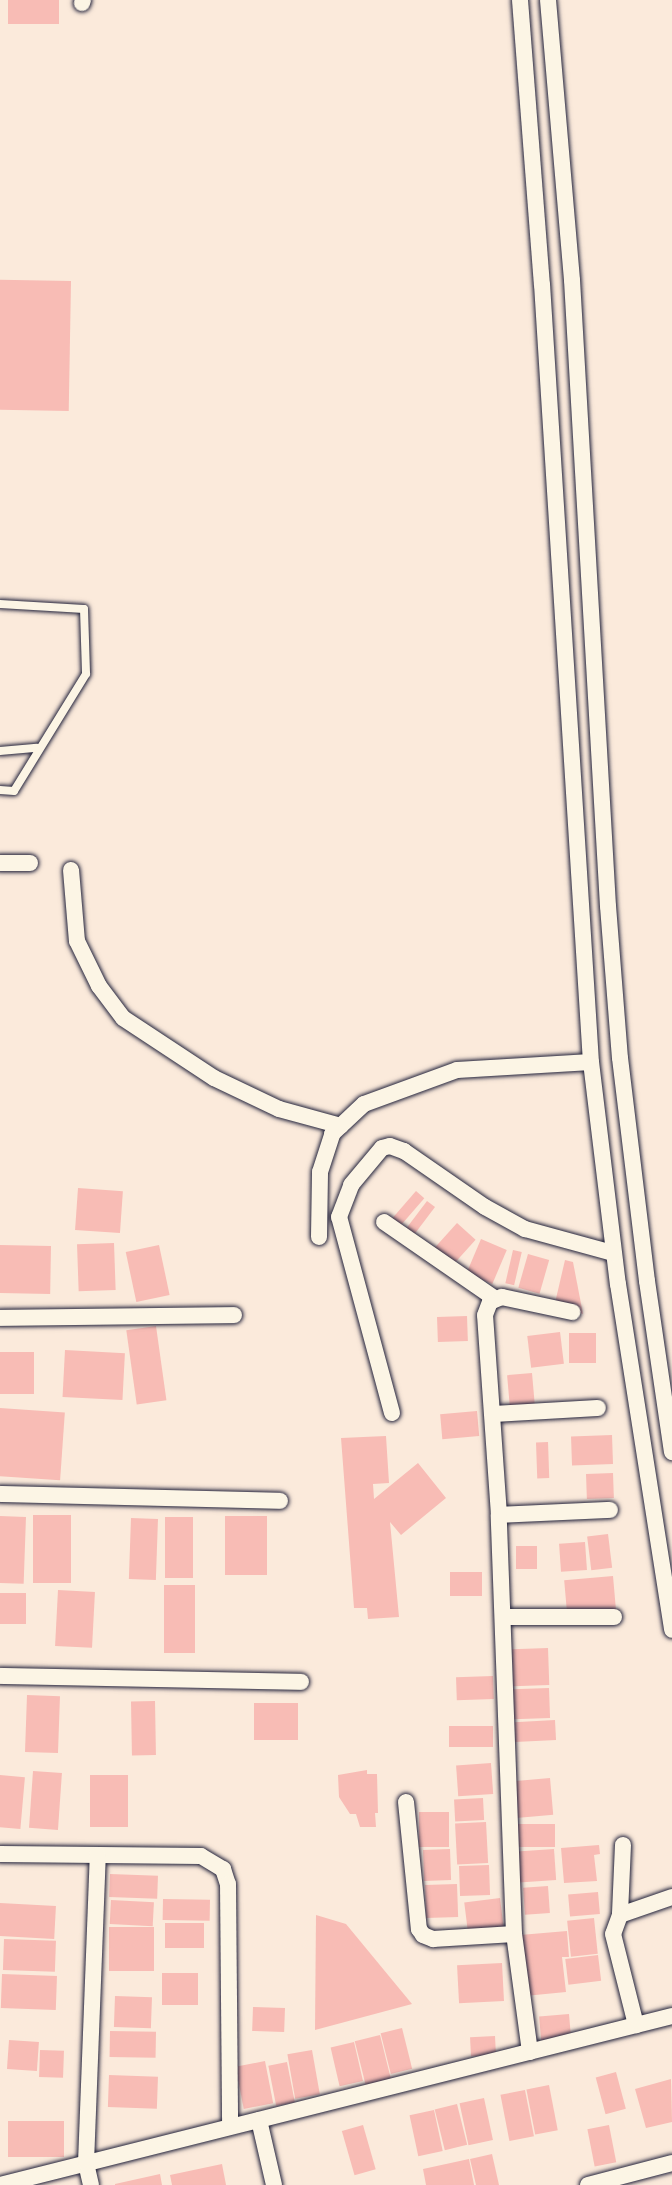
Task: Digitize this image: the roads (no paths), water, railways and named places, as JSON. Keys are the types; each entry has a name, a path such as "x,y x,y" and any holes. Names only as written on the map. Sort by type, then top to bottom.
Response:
{"street":[{"path":"520,0 542,284 591,1062 613,1253 672,1630"},
{"path":"548,0 572,281 608,906 625,1110 672,1452"},
{"path":"542,284 572,281"},
{"path":"0,863 30,863"},
{"path":"71,870 77,941 99,986 123,1018 214,1078 279,1109 341,1126"},
{"path":"319,1237 320,1172 332,1134 364,1104 457,1070 591,1062"},
{"path":"392,1413 339,1217 351,1185 382,1148 390,1146 404,1151 485,1207 525,1229 613,1253"},
{"path":"384,1222 494,1298 572,1312"},
{"path":"618,1284 647,1281"},
{"path":"494,1298 485,1315 499,1515 514,1934 530,2052"},
{"path":"0,1318 234,1315"},
{"path":"493,1414 598,1408"},
{"path":"0,1494 280,1500"},
{"path":"499,1515 610,1510"},
{"path":"503,1617 614,1617"},
{"path":"0,1676 301,1682"},
{"path":"406,1802 419,1928 423,1935 433,1939 514,1934"},
{"path":"623,1845 620,1915 613,1934 636,2025"},
{"path":"0,1854 201,1856 223,1869 228,1884 230,2126"},
{"path":"91,2185 86,2163 98,1855"},
{"path":"620,1915 672,1897"},
{"path":"0,2185 672,2016"},
{"path":"259,2120 274,2185"},
{"path":"588,2185 672,2163"}],"lane":[{"path":"0,604 84,609 86,674 37,748 14,791 0,790"},
{"path":"0,751 37,748"}]}
